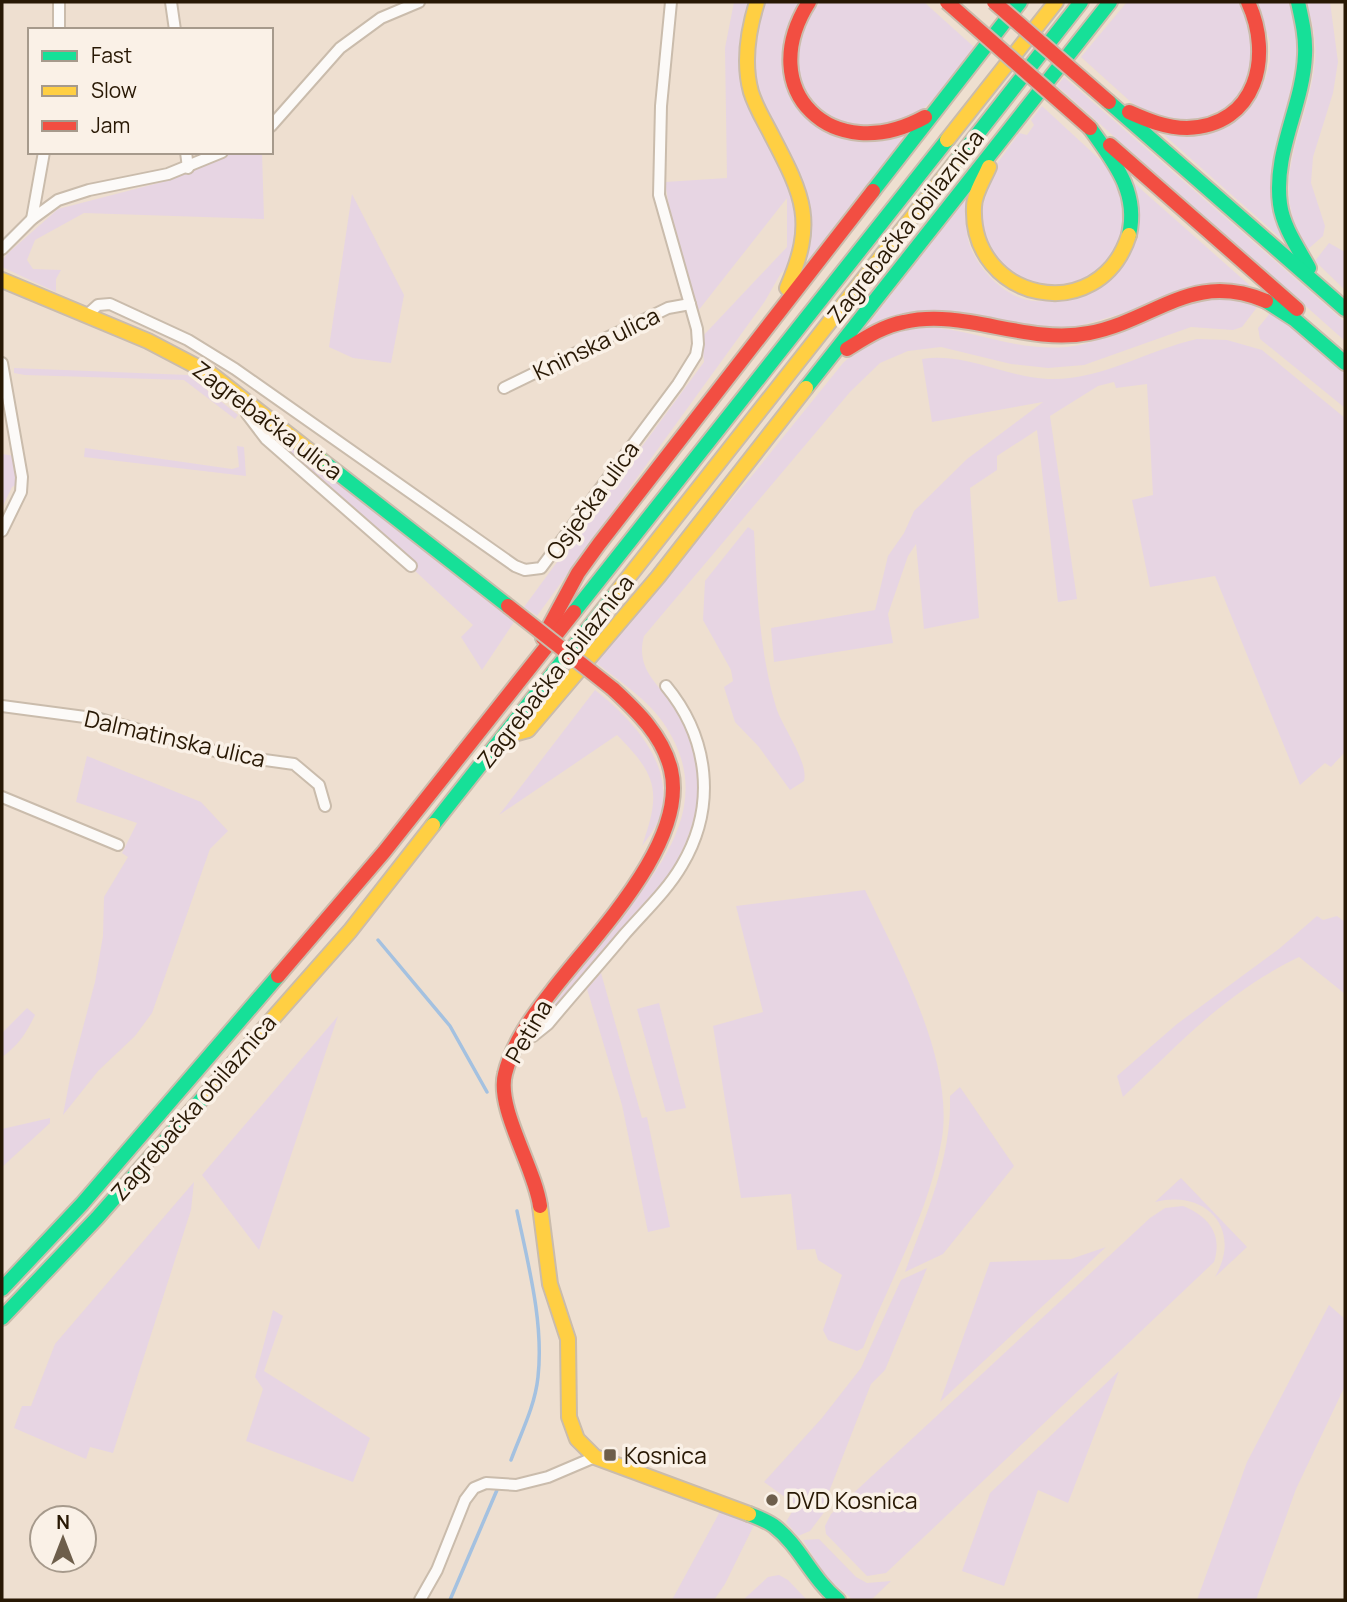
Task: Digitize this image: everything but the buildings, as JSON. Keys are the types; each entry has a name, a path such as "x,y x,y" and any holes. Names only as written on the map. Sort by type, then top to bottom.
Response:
{"main road":[{"path":"757,2 747,45 750,89 793,174 806,217 803,252 783,295 782,307"},
{"path":"808,2 791,30 789,63 799,94 820,119 848,133 877,135 904,130 932,113"},
{"path":"947,2 1345,351"},
{"path":"994,2 1345,309"},
{"path":"514,690 521,664 542,639 578,573 1020,2"},
{"name":"Zagrebačka obilaznica","path":"2,1289 82,1204 192,1079 384,852 1056,2"},
{"name":"Zagrebačka obilaznica","path":"2,1318 97,1218 350,932 1082,2"},
{"path":"503,737 528,730 658,578 1110,2"},
{"path":"1087,31 1098,26 1118,2"},
{"path":"1109,102 1151,122 1172,127 1196,127 1221,120 1240,106 1253,89 1261,71 1261,32 1248,2"},
{"path":"1298,2 1306,30 1307,59 1281,159 1279,191 1281,208 1292,240 1315,282"},
{"path":"1008,129 1005,142 979,187 973,206 975,239 993,269 1006,281 1043,295 1060,295 1080,290 1108,273 1121,257 1131,226 1129,191 1090,128"},
{"name":"Zagrebačka ulica","path":"2,280 188,360 242,396 613,689"},
{"path":"829,362 871,332 905,319 942,317 1017,335 1048,338 1078,335 1167,299 1202,290 1223,289 1261,298 1303,326 1345,363"},
{"name":"Petina","path":"595,1457 582,1446 569,1417 568,1339 550,1284 538,1194 504,1097 504,1075 521,1034 650,864 666,835 672,814 672,770 660,739 636,709 613,689"},
{"path":"595,1457 732,1506 773,1525 794,1546 820,1585 838,1600"}],"street":[{"path":"59,2 60,28"},
{"path":"172,2 175,28"},
{"path":"273,124 340,48 381,18 419,2"},
{"name":"Osječka ulica","path":"87,315 98,305 110,304 188,340 235,369 515,566 535,570 554,554 689,368 698,344 690,304 659,195 661,106 670,2"},
{"path":"32,219 44,154"},
{"path":"186,154 188,168"},
{"path":"2,249 47,207 70,195 188,168 218,154"},
{"name":"Kninska ulica","path":"504,388 668,308 690,304"},
{"path":"2,363 22,477 20,492 2,531"},
{"path":"242,396 247,414 266,439 411,566"},
{"path":"521,1034 533,1036 548,1024 671,881 696,838 704,796 703,761 688,719 666,686"},
{"name":"Dalmatinska ulica","path":"2,706 100,719 229,755 294,764 319,785 325,806"},
{"path":"2,797 118,845"},
{"path":"420,1600 469,1493 486,1483 516,1485 540,1479 595,1457"}],"shaded area":[{"path":"734,2 750,2 740,53 785,177 798,223 791,265 781,273 765,301 537,616 524,607 704,362 702,337 787,247 787,198 698,311 670,213 665,182 727,178 725,48"},
{"path":"764,2 802,2 786,32 812,120 909,134 809,261 774,127 757,83 754,49"},
{"path":"821,2 924,2 974,47 937,96 919,112 909,118 879,127 852,125 828,114 810,97 799,75 796,50 803,26"},
{"path":"1127,2 1240,2 1254,25 1256,67 1232,105 1193,122 1149,113 1132,103 1081,57"},
{"path":"1256,2 1290,2 1300,42 1281,136 1286,243 1164,135 1188,136 1265,80 1270,61 1270,42"},
{"path":"1306,2 1330,2 1338,62 1333,93 1313,157 1311,183 1325,226 1323,236 1307,250 1295,225 1289,179 1315,61 1314,31"},
{"path":"1064,77 1345,322 1345,341 1057,86"},
{"path":"1042,106 1108,167 1125,204 1122,238 1102,270 1067,287 1024,283 991,255 978,220 996,165 1019,133 1027,135 1034,125 1031,120"},
{"path":"229,154 262,154 264,219 84,213 35,240 27,260 33,269 61,270 56,279 56,292 2,267 2,261 7,254 58,209 170,180"},
{"path":"1134,183 1255,290 1117,315 1062,331 895,315 866,327 968,195 967,228 972,250 985,272 1005,290 1017,297 1041,301 1109,282"},
{"path":"352,194 404,295 391,363 353,358 329,347"},
{"path":"1329,243 1345,252 1345,290 1315,261"},
{"path":"1201,299 1230,299 1258,306 1242,327 1233,330 1191,327 1084,365 1048,368 1011,364 941,347 908,351 880,363 850,392 644,636 643,660 652,678 680,715 696,756 698,798 694,819 667,878 537,1027 648,882 677,832 684,806 685,779 678,750 662,721 639,696 594,661 751,477 843,363 872,341 900,330 926,327 1035,347 1066,347 1100,339 1181,304"},
{"path":"1271,312 1295,329 1345,373 1345,408 1260,339 1258,328"},
{"path":"1197,339 1227,340 1262,350 1345,418 1345,752 1331,767 1325,763 1300,785 1215,576 1150,587 1132,500 1153,495 1147,384 1116,388 1114,382 1098,386 1050,416 1077,599 1058,602 1037,430 997,456 997,470 970,488 979,618 924,629 916,544 908,556 888,614 893,643 774,662 771,628 875,610 888,556 904,533 914,511 967,459 1043,402 932,422 922,359 954,359 1032,377 1068,378 1105,370"},
{"path":"14,368 188,375 238,415 235,419 184,380 25,375 14,373"},
{"path":"253,412 514,622 482,670 461,637 473,625 413,569 417,565 269,436"},
{"path":"237,446 244,447 246,476 84,457 85,448 232,469 239,467"},
{"path":"2,454 15,456 18,484 12,487 2,508"},
{"path":"748,527 754,531 760,620 770,686 779,715 803,764 804,781 790,790 759,747 735,722 724,687 733,681 731,670 703,620 705,581"},
{"path":"595,690 637,730 657,763 663,800 659,819 642,846 652,812 652,786 641,762 617,735 499,815"},
{"path":"87,756 201,802 228,831 210,849 152,1013 135,1036 98,1071 63,1115 95,982 103,936 104,897 128,857 122,853 137,823 76,802"},
{"path":"865,890 907,978 932,1043 940,1076 943,1108 942,1138 919,1219 863,1348 857,1351 828,1340 823,1330 842,1275 818,1260 815,1249 797,1250 791,1194 741,1198 713,1026 763,1012 736,906"},
{"path":"1317,916 1323,920 1337,916 1345,922 1345,994 1299,957 1226,1002 1123,1097 1117,1076 1177,1024 1280,948"},
{"path":"601,973 642,1118 647,1117 670,1227 648,1232 622,1105 587,989"},
{"path":"659,1003 686,1108 666,1112 637,1009"},
{"path":"27,1008 35,1015 32,1021 17,1043 2,1057 2,1033"},
{"path":"338,1016 259,1250 202,1175"},
{"path":"960,1087 1014,1166 943,1254 905,1272 942,1164 950,1119 950,1096"},
{"path":"50,1118 50,1123 2,1167 2,1129"},
{"path":"1181,1178 1247,1247 1215,1277 1223,1259 1225,1243 1222,1229 1215,1217 1204,1207 1190,1201 1155,1202"},
{"path":"194,1182 191,1210 113,1453 90,1447 86,1459 14,1428 22,1406 31,1406 55,1344"},
{"path":"1183,1206 1200,1215 1211,1227 1216,1243 1214,1262 886,1573 867,1576 826,1534 825,1526 831,1514 1150,1218 1165,1208"},
{"path":"1106,1247 940,1402 990,1262 1071,1259"},
{"path":"927,1268 885,1370 871,1384 825,1502 831,1503 810,1531 798,1536 786,1522 796,1505 764,1482 822,1418 861,1368 901,1280"},
{"path":"1329,1305 1345,1319 1345,1386 1296,1489 1256,1600 1197,1600 1247,1462"},
{"path":"273,1310 283,1316 264,1371 370,1438 353,1482 246,1441 263,1389 255,1377"},
{"path":"1119,1371 1068,1503 1038,1490 1004,1586 962,1571 990,1493"},
{"path":"722,1508 755,1523 725,1584 714,1600 672,1600"},
{"path":"819,1539 856,1577 867,1583 891,1581 871,1600 853,1600 825,1576 803,1540"},
{"path":"779,1575 788,1580 807,1600 743,1600 768,1577"}],"waterway":[{"path":"378,940 450,1026 487,1092"},
{"path":"511,1460 534,1398 539,1357 534,1294 517,1211"},
{"path":"450,1600 497,1490"}],"traffic: fast":[{"path":"873,191 1020,2"},
{"path":"954,164 1081,2"},
{"path":"806,388 1110,2"},
{"path":"1298,2 1305,55 1299,92 1284,147 1279,185 1284,221 1309,268"},
{"path":"1109,102 1345,309"},
{"path":"1090,128 1116,165 1127,191 1131,219 1129,235"},
{"path":"574,612 947,140"},
{"path":"1266,301 1294,319 1345,363"},
{"path":"320,459 508,606"},
{"path":"433,825 616,593"},
{"path":"2,1289 82,1204 278,976"},
{"path":"2,1318 97,1218 207,1093"},
{"path":"749,1514 771,1524 783,1534 838,1600"}],"traffic: slow":[{"path":"757,2 748,47 747,70 751,92 792,176 802,210 801,245 787,288"},
{"path":"947,140 1056,2"},
{"path":"616,593 954,164"},
{"path":"989,167 974,202 978,239 992,264 1013,282 1039,292 1066,292 1092,284 1114,265 1129,235"},
{"path":"2,280 148,341 211,374 320,459"},
{"path":"503,737 528,730 658,577 806,388"},
{"path":"207,1093 350,931 433,825"},
{"path":"540,1206 550,1284 568,1339 569,1417 577,1439 595,1457 749,1514"}],"traffic: jam":[{"path":"809,2 794,34 790,64 797,91 811,112 833,126 860,133 891,130 925,117"},
{"path":"947,2 1090,128"},
{"path":"994,2 1109,102"},
{"path":"1129,112 1150,121 1179,128 1211,124 1230,115 1244,101 1253,84 1258,65 1259,44 1248,2"},
{"path":"1110,145 1297,309"},
{"path":"543,638 578,573 599,544 873,191"},
{"path":"847,349 889,326 927,319 972,322 1019,331 1065,335 1113,327 1195,294 1217,291 1240,293 1266,301"},
{"path":"508,606 613,689"},
{"path":"278,976 384,852 574,612"},
{"path":"540,1206 506,1104 504,1088 508,1063 524,1030 538,1010 613,916 652,858 665,828 672,798 671,770 662,746 640,715 613,689"}],"place":[{"name":"Kosnica","path":"610,1455"},
{"name":"DVD Kosnica","path":"772,1500"}]}
